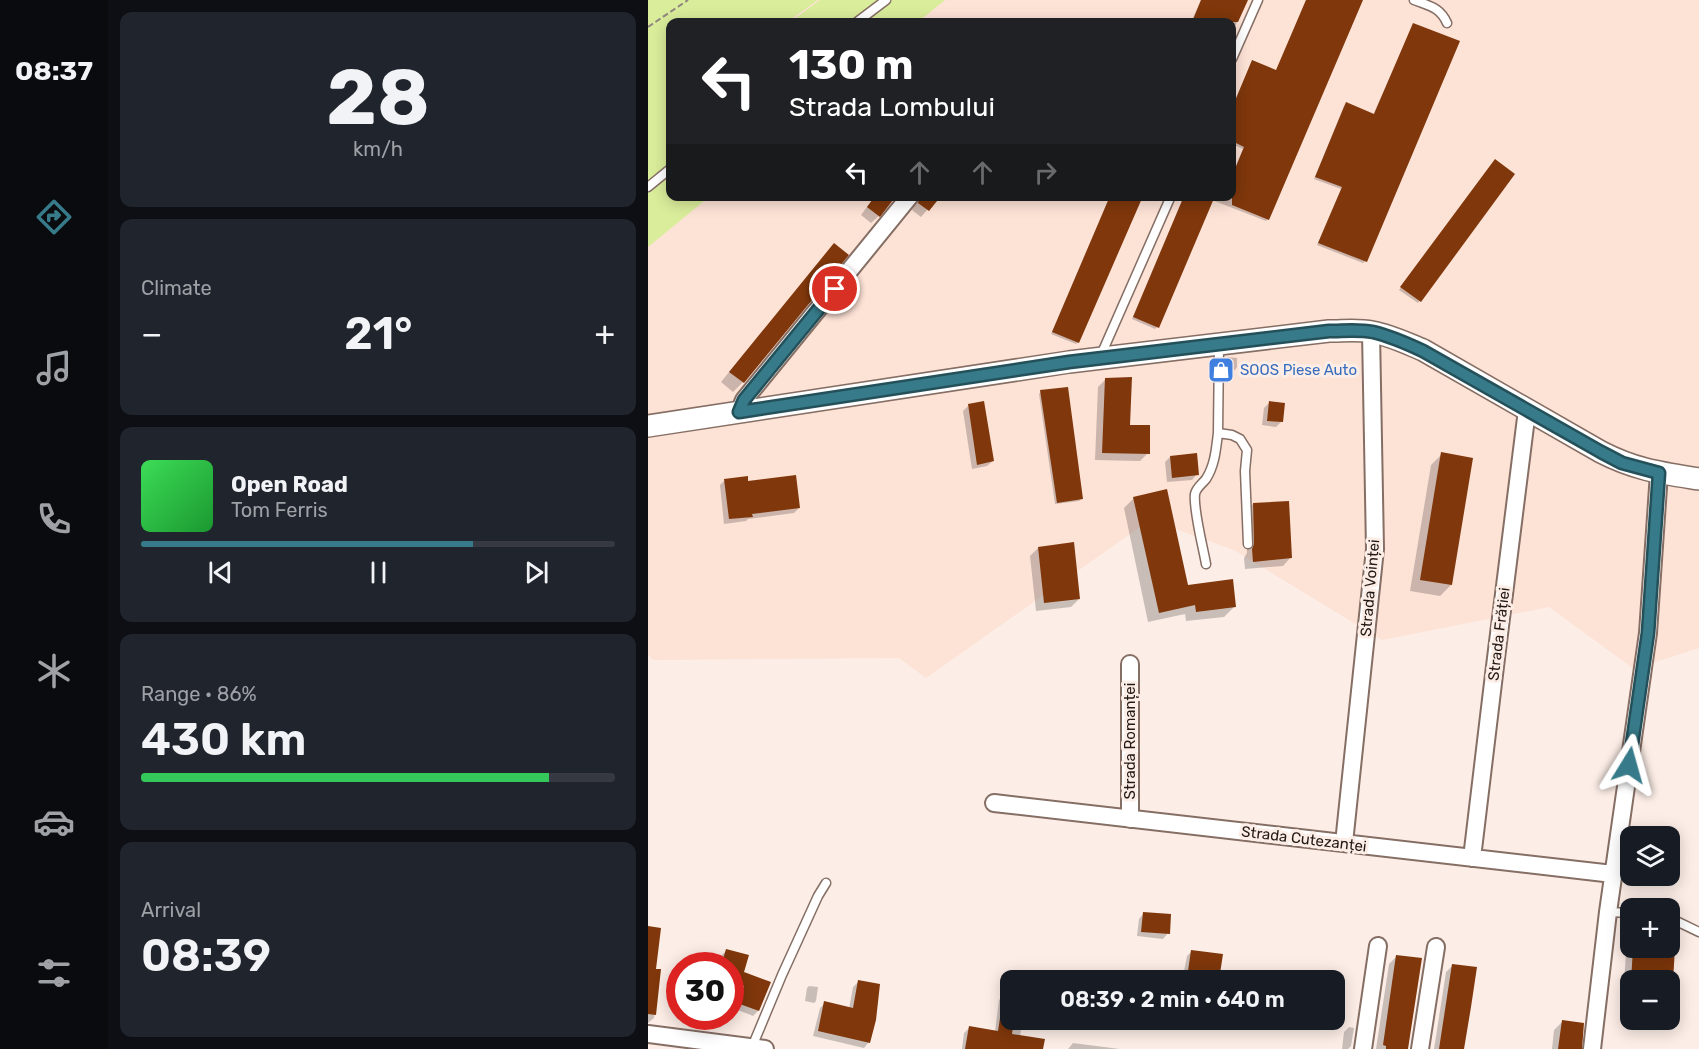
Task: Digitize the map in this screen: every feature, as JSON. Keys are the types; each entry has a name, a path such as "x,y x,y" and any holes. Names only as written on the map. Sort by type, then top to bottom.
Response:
{"street":[{"path":"739,412 744,400 906,201"},
{"path":"648,426 1099,359 1353,330 1392,337 1423,351 1622,463 1659,473 1699,479"},
{"name":"Strada Voinței","path":"1344,843 1375,549 1371,332"},
{"name":"Strada Frăției","path":"1472,858 1527,410"},
{"path":"1592,1049 1613,874 1648,633 1659,473"},
{"name":"Strada Romanței","path":"1130,664 1130,819"},
{"name":"Strada Cutezanței","path":"994,803 1613,874"},
{"path":"1363,1049 1378,946"},
{"path":"1420,1049 1436,947"},
{"path":"648,1034 749,1048"}],"lane":[{"path":"862,18 886,0"},
{"path":"1236,50 1258,0"},
{"path":"1414,0 1438,10 1443,14 1447,23"},
{"path":"648,187 666,172"},
{"path":"1099,359 1169,201"},
{"path":"1206,564 1195,491 1206,479 1216,449 1219,344"},
{"path":"1218,433 1240,439 1247,450 1245,471 1248,544"},
{"path":"749,1048 826,883"},
{"path":"1608,912 1620,913"},
{"path":"1680,923 1699,932"}],"path":[{"path":"648,27 688,0"}],"shaded area":[{"path":"648,0 1699,0 1699,648 1634,669 1549,607 1382,640 1234,550 1150,520 926,678 899,658 653,660 648,655"}],"green space":[{"path":"648,0 818,0 793,18 666,18 666,201 704,201 648,247"},
{"path":"820,0 945,0 923,18 795,18"}],"building":[{"path":"1201,0 1248,0 1238,22 1236,18 1194,18"},
{"path":"1306,0 1363,0 1269,220 1232,205 1232,201 1236,201 1236,166 1244,147 1236,143 1236,98 1252,60 1276,70"},
{"path":"1413,23 1460,41 1367,262 1318,243 1342,187 1315,177 1346,102 1374,114"},
{"path":"1495,159 1515,174 1421,302 1400,287"},
{"path":"871,201 892,201 880,217 867,207"},
{"path":"919,201 937,201 929,211 918,203"},
{"path":"1108,201 1141,201 1079,343 1052,332"},
{"path":"1182,201 1213,201 1159,328 1133,317"},
{"path":"834,243 849,255 744,383 729,372"},
{"path":"1132,377 1130,425 1150,425 1150,454 1102,453 1105,378"},
{"path":"1068,387 1083,499 1057,503 1040,390"},
{"path":"984,401 994,461 977,465 968,404"},
{"path":"1269,401 1285,403 1283,422 1267,421"},
{"path":"1441,452 1473,458 1452,585 1420,580"},
{"path":"1197,453 1199,475 1172,478 1170,456"},
{"path":"796,475 800,508 729,519 724,479 748,476 748,481"},
{"path":"1167,489 1188,585 1233,579 1236,607 1196,612 1195,605 1159,613 1133,497"},
{"path":"1289,501 1292,558 1253,562 1253,503"},
{"path":"1074,542 1080,599 1044,603 1038,547"},
{"path":"1143,912 1171,914 1170,934 1141,932"},
{"path":"648,926 661,928 656,969 661,969 656,1015 648,1014"},
{"path":"1191,950 1223,954 1221,970 1188,970"},
{"path":"744,954 749,955 744,972"},
{"path":"1396,955 1422,958 1408,1049 1386,1049 1383,1045"},
{"path":"1632,958 1674,958 1674,970 1632,970"},
{"path":"1452,964 1477,967 1471,1007 1464,1049 1439,1049"},
{"path":"744,972 771,982 759,1011 744,1006"},
{"path":"858,980 880,984 876,1020 870,1043 818,1031 824,1001 853,1008"},
{"path":"1000,1018 1000,1030 1013,1030 1012,1034 1045,1039 1043,1049 965,1049 969,1026 998,1031"},
{"path":"1562,1020 1584,1023 1582,1049 1558,1049"}],"place":[{"name":"SOOS Piese Auto","path":"1221,370"}],"route":[{"path":"835,289 744,400 739,412 1069,362 1353,330 1392,337 1423,351 1622,463 1659,473 1648,633 1629,765"}]}
